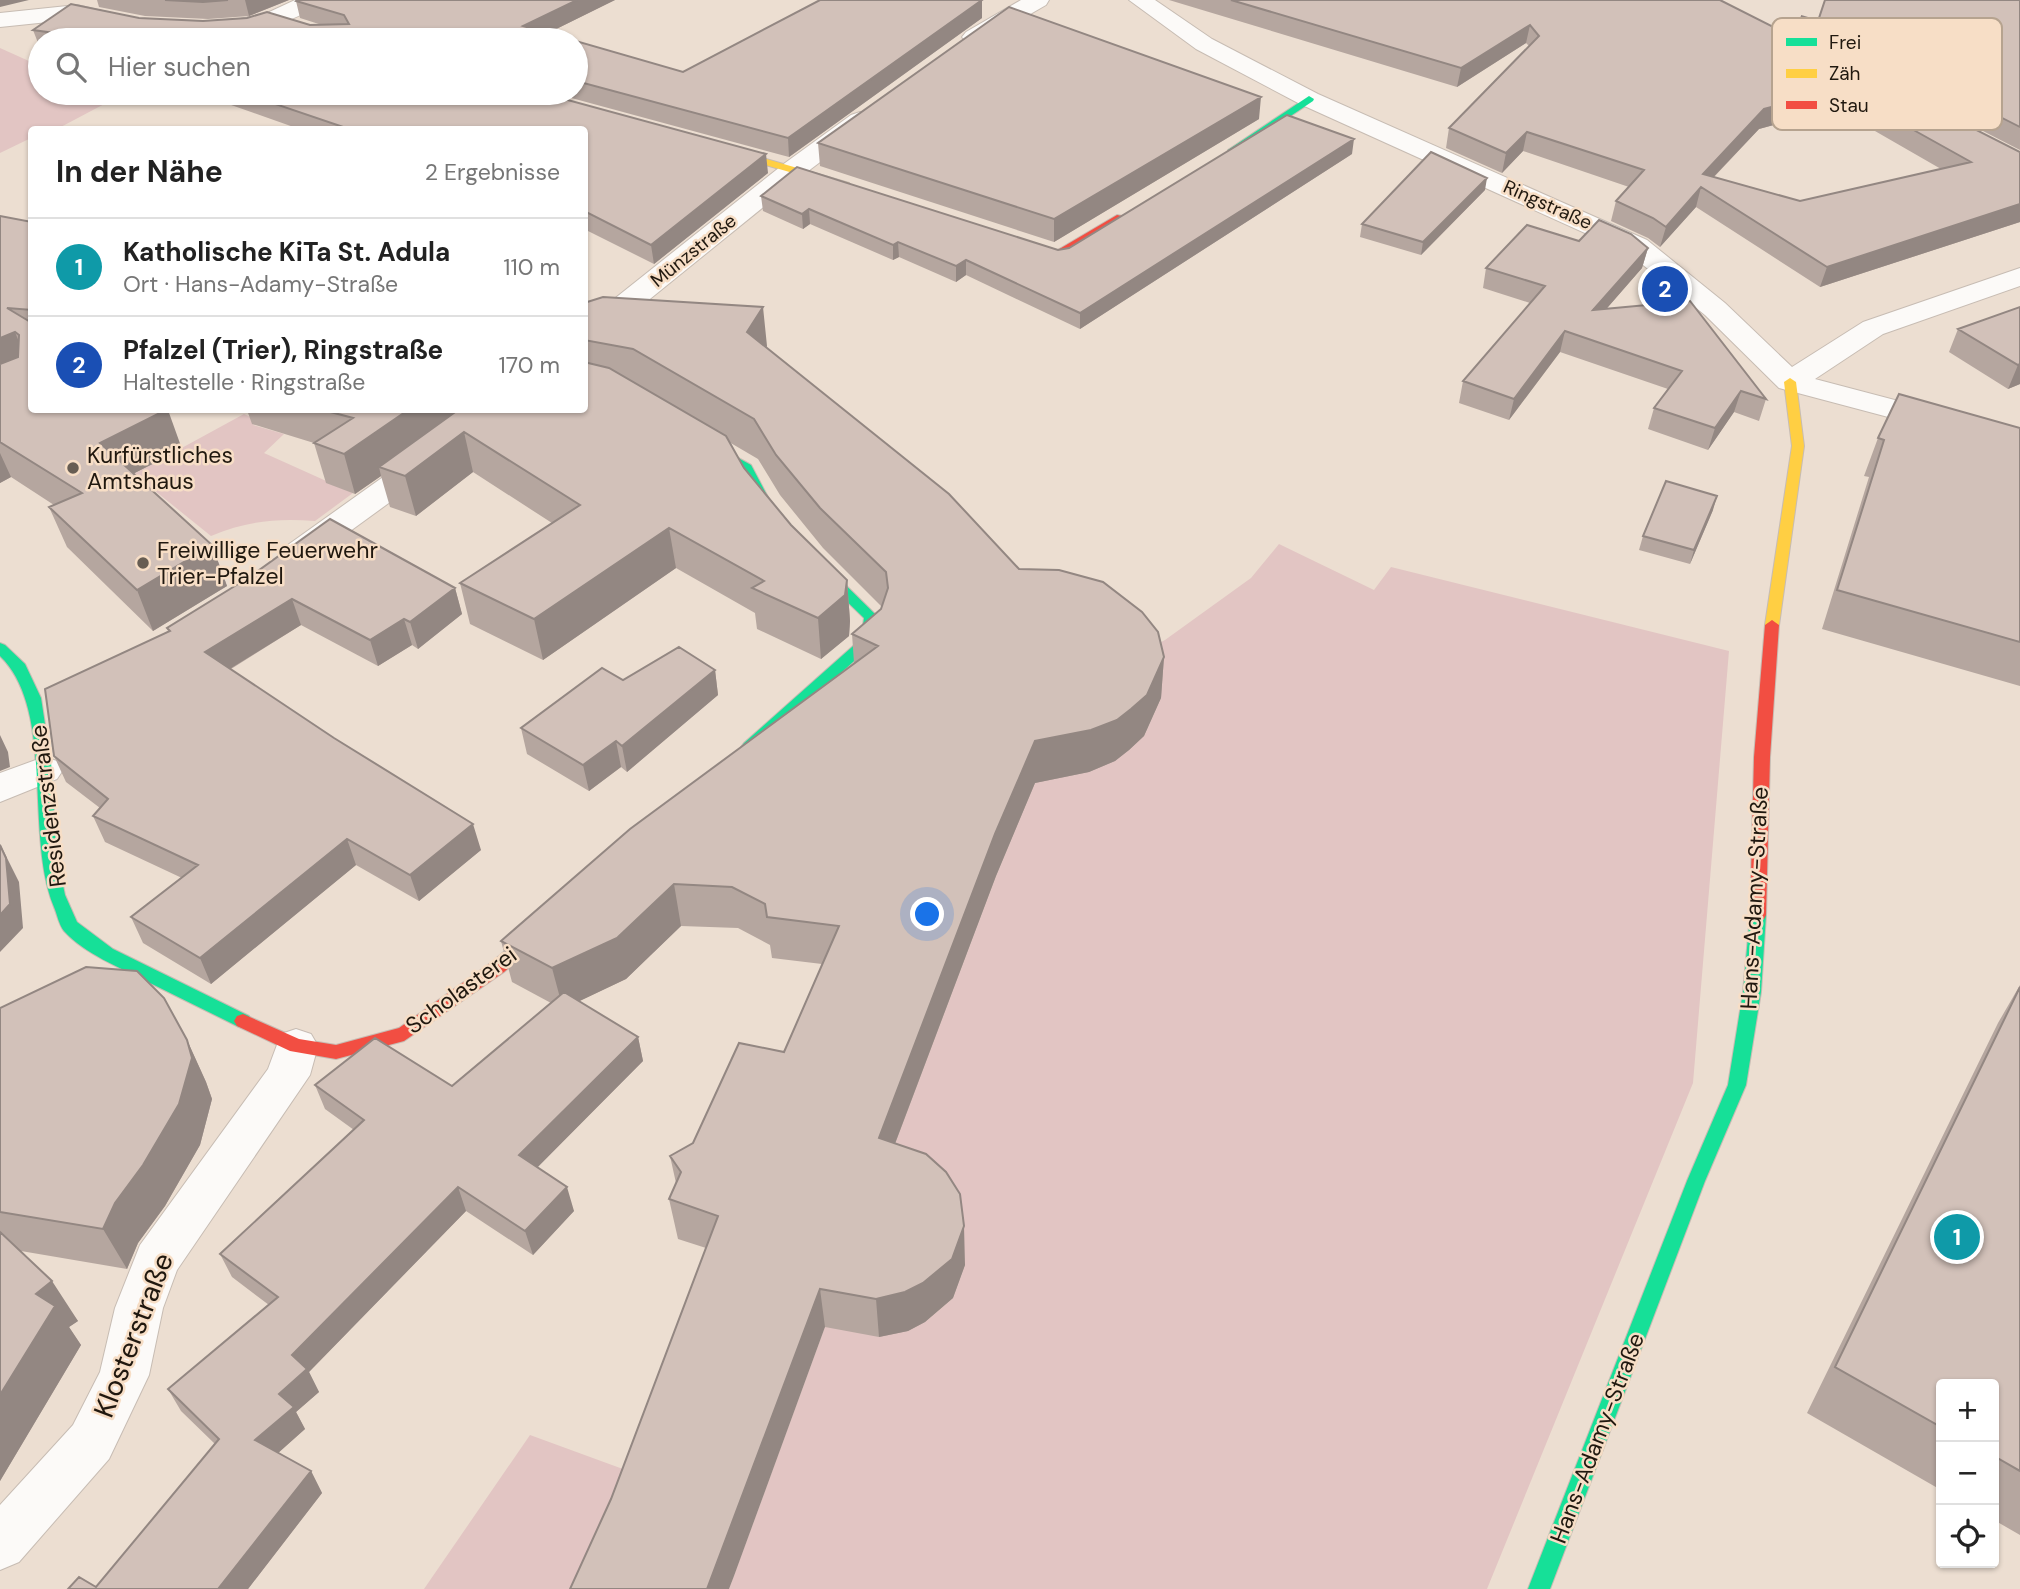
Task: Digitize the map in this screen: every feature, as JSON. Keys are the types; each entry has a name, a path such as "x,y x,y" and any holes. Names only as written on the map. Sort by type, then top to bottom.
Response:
{"street":[{"path":"230,28 252,26 272,20 313,0"},
{"path":"957,50 986,28 1038,0"},
{"name":"Ringstraße","path":"1140,0 1204,44 1309,99 1637,246 1715,309 1790,382"},
{"path":"0,20 83,6 132,24"},
{"path":"272,20 299,28"},
{"path":"1216,160 1309,99"},
{"name":"Münzstraße","path":"593,331 794,169 881,105"},
{"path":"702,144 856,188"},
{"path":"1006,237 1057,255 1137,207"},
{"path":"1790,382 1873,328 2020,276"},
{"path":"1790,382 2020,443"},
{"name":"Hans-Adamy-Straße","path":"1539,1589 1696,1181 1737,1085 1752,992 1758,911 1762,757 1772,618 1798,446 1790,382"},
{"path":"268,576 492,413"},
{"path":"686,433 746,468 763,500 810,557 871,617 869,641 735,759"},
{"name":"Residenzstraße","path":"0,648 47,694 44,770 48,852 57,895 91,966 296,1045"},
{"path":"0,788 44,770"},
{"name":"Scholasterei","path":"296,1045 336,1052 404,1034 498,967 559,913"},
{"name":"Klosterstraße","path":"0,1544 91,1442 124,1375 139,1308 157,1260 288,1075 296,1045"}],"shaded area":[{"path":"0,48 28,61 28,105 102,105 63,126 28,126 28,139 0,153"},
{"path":"244,414 257,420 253,425 284,434 264,453 353,493 315,521 262,522 211,536 134,474"},
{"path":"1279,544 1374,590 1391,567 1729,651 1693,1083 1487,1589 729,1589 826,1324 925,1322 953,1298 965,1265 880,1183 996,876 1035,782 1144,736 1161,698 1140,653 1165,640 1251,578"},
{"path":"530,1435 642,1476 598,1589 424,1589"}],"building":[{"path":"165,0 228,0 203,2"},
{"path":"577,0 523,26 530,28 36,28 71,4 139,18 203,21 247,18 267,12 310,25 349,24 344,15 296,1"},
{"path":"820,0 982,0 788,138 588,84 588,44 683,72"},
{"path":"1231,0 1720,0 1772,26 1772,107 1764,109 1703,174 1800,201 1971,162 1914,130 1977,130 2020,152 2020,204 1827,267 1701,187 1666,227 1616,201 1644,170 1527,132 1506,153 1449,128 1539,36 1530,25 1461,68"},
{"path":"1825,0 2020,0 2020,127 2002,118 2002,18 1819,18"},
{"path":"1009,7 1261,97 1054,219 818,143"},
{"path":"278,105 586,105 766,154 651,245 588,213 588,126 340,126"},
{"path":"1287,115 1354,139 1080,313 966,260 956,266 898,242 893,245 809,209 802,214 761,196 797,167 1058,250 1069,248"},
{"path":"1431,152 1487,178 1423,242 1362,224"},
{"path":"0,216 28,221 28,310 7,308 28,321 28,413 160,413 100,443 212,545 137,590 49,507 82,493 0,442 0,364 18,357 19,335 15,332 0,338"},
{"path":"1599,220 1631,234 1648,248 1593,310 1690,301 1766,399 1741,391 1715,428 1654,408 1682,371 1565,331 1514,399 1463,381 1545,286 1486,268 1527,225 1579,241"},
{"path":"603,297 763,307 747,332 949,494 1019,569 1059,570 1103,582 1142,612 1158,632 1164,657 1147,695 1117,720 1091,730 1035,741 995,834 879,1138 926,1154 946,1172 960,1194 964,1226 952,1259 923,1283 905,1292 876,1299 820,1289 707,1589 570,1589 611,1499 718,1216 669,1199 681,1172 670,1156 693,1143 739,1043 784,1052 839,926 767,917 765,904 732,887 674,884 617,938 552,968 501,941 630,829 878,646 852,634 881,609 888,588 886,572 820,508 776,455 754,419 633,349 588,341 588,302"},
{"path":"2020,307 2018,365 1958,329"},
{"path":"588,363 609,368 726,436 744,468 791,525 847,580 845,595 818,618 752,588 764,581 669,528 534,619 460,583 580,505 464,432 405,476 379,467 454,413 588,413"},
{"path":"1899,394 2020,428 2020,642 1837,590 1884,440 1878,438"},
{"path":"334,413 404,413 344,454 314,443 353,418"},
{"path":"1666,481 1717,496 1694,550 1643,536"},
{"path":"330,519 455,588 410,622 404,619 370,640 292,599 205,652 334,738 473,824 410,875 347,839 200,958 131,917 198,865 93,816 108,799 54,756 45,689 170,631 167,628 251,576"},
{"path":"679,647 715,670 622,746 616,741 583,765 521,728 602,668 623,680"},
{"path":"0,845 6,858 10,904 0,915"},
{"path":"86,967 137,971 164,998 187,1040 192,1058 179,1104 143,1165 115,1203 103,1229 0,1212 0,1008"},
{"path":"2020,987 2020,1471 1999,1459 1999,1379 1936,1379 1936,1424 1835,1367"},
{"path":"564,992 638,1037 519,1155 567,1187 525,1231 458,1187 292,1355 307,1369 279,1394 294,1407 255,1440 311,1471 218,1589 68,1589 79,1577 96,1587 219,1439 168,1389 278,1297 220,1254 364,1120 315,1085 375,1038 452,1086"},
{"path":"0,1232 52,1281 36,1294 55,1306 0,1395"}],"traffic: fast":[{"path":"1233,150 1309,99"},
{"path":"700,441 746,468 763,500 809,557 871,617 868,641 749,747"},
{"path":"0,648 20,667 34,698 44,770 48,852 57,895 70,926 107,954 243,1021"},
{"path":"1539,1589 1696,1181 1737,1085 1752,992 1758,915"}],"traffic: slow":[{"path":"718,148 845,185"},
{"path":"1772,625 1798,446 1790,382"}],"traffic: jam":[{"path":"1019,242 1057,255 1121,217"},
{"path":"1758,915 1762,757 1772,625"},
{"path":"243,1021 296,1046 336,1052 404,1034 498,967 546,925"}],"place":[{"name":"Pfalzel (Trier), Ringstraße","path":"1665,289"},
{"name":"Kurfürstliches Amtshaus","path":"73,468"},
{"name":"Freiwillige Feuerwehr Trier-Pfalzel","path":"143,563"},
{"name":"Katholische KiTa St. Adula","path":"1957,1237"}]}
